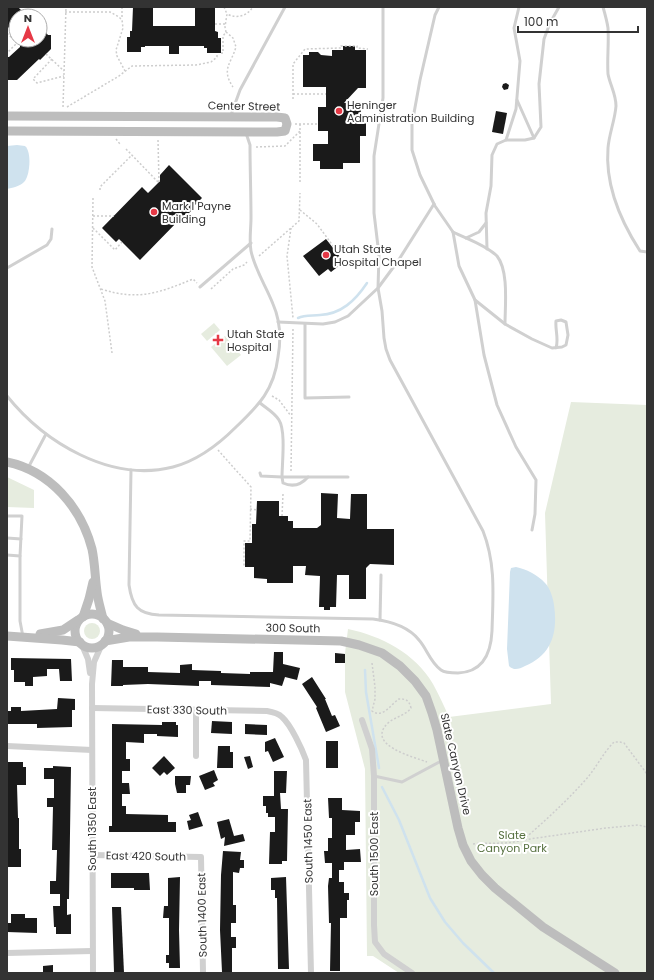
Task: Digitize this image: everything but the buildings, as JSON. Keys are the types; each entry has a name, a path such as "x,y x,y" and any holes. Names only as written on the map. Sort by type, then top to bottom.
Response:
{"street":[{"name":"Center Street","path":"7,116 246,116 281,117 285,118 287,124 285,131 246,132 7,131"},
{"path":"45,116 45,131"},
{"path":"246,116 246,132"},
{"path":"220,117 220,131"},
{"path":"7,462 28,468 43,476 74,508 85,528 91,548 95,567 97,592 108,634 103,643 93,648 81,644 7,636"},
{"path":"81,644 75,631 89,600 95,567"},
{"path":"23,637 63,630 81,618 93,614 105,621"},
{"name":"300 South","path":"105,621 132,634 157,637"},
{"name":"300 South","path":"103,643 129,637 341,641 359,645 382,653 400,666 415,681"},
{"name":"South 1350 East","path":"93,973 92,684 94,662 103,643"},
{"name":"South 1350 East","path":"81,644 88,659 92,684"},
{"name":"Slate Canyon Drive","path":"415,681 426,696 432,713 463,845 471,861 495,888 543,927 615,973"},
{"name":"East 330 South","path":"92,708 268,711 281,716"},
{"path":"196,710 196,756"},
{"name":"South 1450 East","path":"281,716 291,730 306,760 311,973"},
{"name":"South 1500 East","path":"362,720 372,749 374,776 375,942 384,954 412,973"},
{"path":"7,746 92,750"},
{"name":"East 420 South","path":"92,855 200,857"},
{"name":"South 1400 East","path":"200,857 203,973"},
{"path":"7,953 92,951"}],"lane":[{"path":"231,117 240,90 285,7"},
{"path":"131,470 129,585 133,602 140,610 148,614 159,615 380,620 393,623 412,633 419,640 429,657 441,670 448,673 473,671 487,655 490,646 493,577 492,561 488,543 483,531 390,360 384,338 378,288 379,255 374,213 374,156 383,98 384,7"},
{"path":"439,7 435,15 420,80 412,124 412,150 420,175 434,204 453,232 459,266 475,300 484,355 497,405 516,447 536,480 535,514 532,530"},
{"path":"506,140 516,109 520,60 514,28 519,7"},
{"path":"487,249 486,221 492,171 492,155 497,144 506,140 525,140 534,138 541,127 539,84 544,39 550,23 559,7"},
{"path":"603,7 608,27 608,75 616,100 616,108 607,157 610,182 622,218 630,235 640,250 647,252"},
{"path":"516,99 534,138"},
{"path":"7,396 26,417 46,434 85,457 105,464 131,470 159,470 174,467 189,461 215,445 233,431 260,403 266,394 275,373 280,345 278,322 273,304 256,265 251,249 250,145 246,132"},
{"path":"278,322 323,324 335,322 348,316 378,288 398,261 434,204"},
{"path":"466,238 479,232 486,221"},
{"path":"7,268 47,245 51,239 52,229"},
{"path":"453,232 487,249 497,257 502,267 505,280 505,324"},
{"path":"200,287 251,243"},
{"path":"475,300 505,324 552,348 556,348 566,345 568,340 566,322 561,320 556,321 558,339 556,348"},
{"path":"305,324 305,398 349,397"},
{"path":"260,403 279,419 281,425 283,482 294,485 300,484 308,477"},
{"path":"28,468 46,434"},
{"path":"260,473 261,476 282,477 348,477"},
{"path":"7,516 22,516 20,556 20,621 23,637"},
{"path":"7,538 21,539"},
{"path":"7,555 20,556"},
{"path":"380,620 381,575"},
{"path":"374,776 402,782 442,760"}],"path":[{"path":"66,7 63,109 132,66 206,64 215,60 217,53"},
{"path":"122,7 123,28 116,50 117,56 125,71"},
{"path":"221,53 223,53 223,36 226,32 225,24 227,14 224,7"},
{"path":"227,14 229,16 244,16 253,7"},
{"path":"66,12 110,12 116,14 122,20"},
{"path":"215,24 225,24"},
{"path":"226,32 233,38 236,46 227,69 228,79 233,87"},
{"path":"7,35 8,34 18,43 7,53"},
{"path":"293,99 293,64 305,49 357,46 357,48 368,49"},
{"path":"46,54 64,71"},
{"path":"52,60 33,79 36,83 64,76"},
{"path":"293,94 326,94"},
{"path":"293,124 318,124"},
{"path":"300,124 300,182"},
{"path":"256,147 285,146 300,131"},
{"path":"126,149 159,182 158,134"},
{"path":"100,190 100,187 132,155"},
{"path":"260,256 300,221 300,193"},
{"path":"93,198 92,268 106,301 112,353"},
{"path":"300,210 317,224 340,254"},
{"path":"93,216 114,216"},
{"path":"93,228 115,250 122,242"},
{"path":"291,228 287,256 293,319"},
{"path":"211,289 233,270 247,262"},
{"path":"101,289 118,294 138,296 165,290 194,279 194,282 200,287"},
{"path":"291,471 293,326"},
{"path":"272,396 279,400 292,417"},
{"path":"215,445 251,488 250,541 244,541 245,566"},
{"path":"282,516 283,494"},
{"path":"250,509 257,510"},
{"path":"372,663 374,671 375,699 372,711 376,714 380,714 390,708 394,702 399,699 406,699 410,702 411,708 408,712 389,722 384,728 383,734 385,743 396,750 431,763"},
{"path":"523,840 574,793 596,767 606,751 614,742 624,743 647,774"},
{"path":"463,845 488,842 511,843 606,828 638,825 647,827"}],"green space":[{"path":"214,323 220,330 207,341 201,334"},
{"path":"225,336 241,355 227,366 211,347"},
{"name":"Slate Canyon Park","path":"571,402 647,405 647,973 399,973 373,956 367,956 365,769 345,692 345,653 348,629 385,641 417,663 433,684 449,717 551,704 545,513"},
{"path":"7,477 34,490 34,508 7,507"},
{"path":"92,623 99,628 100,631 95,638 92,639 85,634 84,631 89,624"}],"water":[{"path":"7,146 25,146 29,153 28,175 24,182 16,187 7,189"},
{"path":"516,567 524,569 535,575 547,585 553,599 555,624 551,642 541,656 523,667 513,669 509,666 507,649 510,572 511,568"}],"waterway":[{"path":"298,318 328,314 341,309 352,301 367,283"},
{"path":"365,670 366,692 379,768"},
{"path":"382,787 399,820 430,898 445,922 463,943 494,973"}],"place":[{"name":"Heninger Administration Building","path":"339,111"},
{"name":"Mark I Payne Building","path":"154,212"},
{"name":"Utah State Hospital Chapel","path":"326,255"},
{"name":"Utah State Hospital","path":"218,340"}]}
